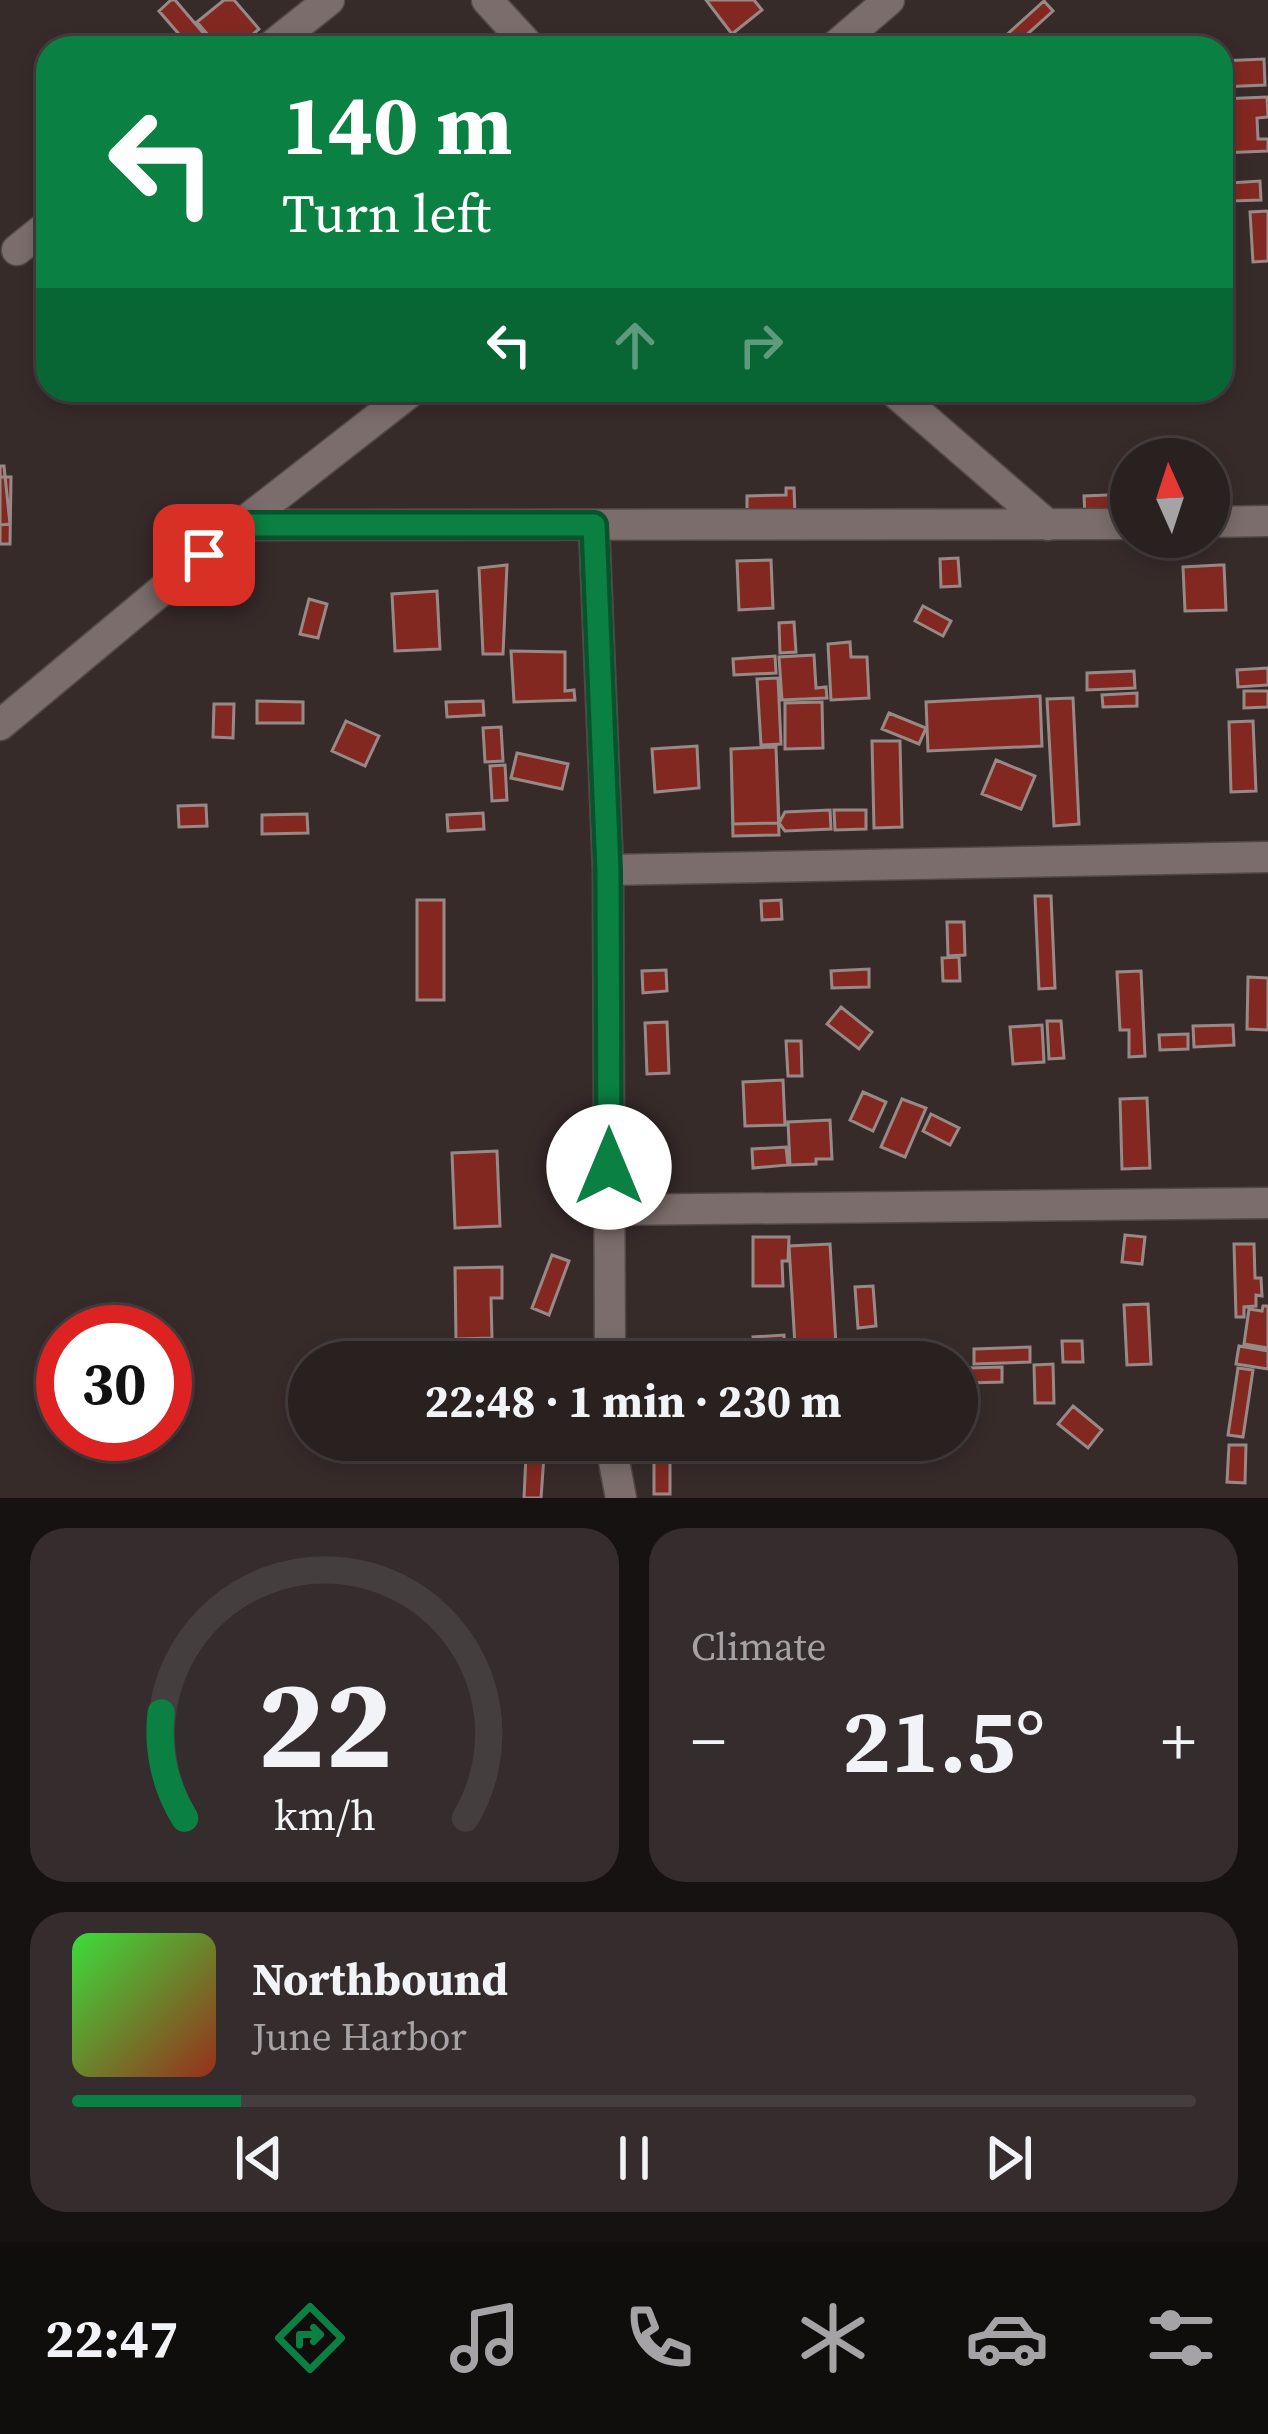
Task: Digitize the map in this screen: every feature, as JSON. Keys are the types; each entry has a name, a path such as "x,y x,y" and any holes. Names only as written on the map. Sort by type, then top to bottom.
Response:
{"street":[{"path":"284,36 328,0"},
{"path":"487,0 520,36"},
{"path":"847,36 889,0"},
{"path":"17,250 36,235"},
{"path":"0,725 240,525 398,402"},
{"path":"906,402 1048,525"},
{"path":"1230,522 1268,521"},
{"path":"240,525 1110,524"},
{"path":"594,525 608,870 610,1341"},
{"path":"608,870 1268,857"},
{"path":"610,1210 1268,1203"},
{"path":"614,1461 621,1498"}],"building":[{"path":"175,0 206,36 181,36 159,11"},
{"path":"224,0 234,0 259,29 251,36 209,36 197,22"},
{"path":"706,0 754,0 762,10 732,34"},
{"path":"1044,1 1053,11 1025,36 1005,36"},
{"path":"1264,59 1265,85 1233,86 1233,60"},
{"path":"1267,97 1268,117 1257,118 1258,139 1268,139 1268,151 1233,152 1233,98"},
{"path":"1260,181 1261,200 1233,201 1233,183"},
{"path":"1268,211 1268,261 1253,262 1250,212"},
{"path":"0,466 4,466 10,524 0,525"},
{"path":"0,477 11,477 10,544 0,544"},
{"path":"786,488 794,488 795,515 747,516 747,496 786,495"},
{"path":"1110,495 1110,515 1085,516 1084,496"},
{"path":"958,558 960,586 941,587 940,559"},
{"path":"771,560 773,608 739,610 737,561"},
{"path":"507,565 503,654 483,654 479,568"},
{"path":"1224,565 1226,610 1185,611 1183,567"},
{"path":"437,591 440,649 395,651 392,594"},
{"path":"309,599 327,604 318,638 300,634"},
{"path":"923,606 951,621 943,636 915,621"},
{"path":"794,622 796,652 780,653 779,623"},
{"path":"850,642 851,657 867,657 869,698 831,700 828,644"},
{"path":"511,651 565,652 565,691 574,690 575,700 514,702"},
{"path":"814,655 816,688 826,687 827,698 782,700 779,657"},
{"path":"775,656 776,673 734,675 733,659"},
{"path":"1268,668 1268,685 1238,687 1237,670"},
{"path":"1134,671 1135,688 1087,690 1087,673"},
{"path":"778,678 781,744 761,745 757,679"},
{"path":"1244,691 1268,691 1268,707 1244,708"},
{"path":"1137,693 1137,706 1103,707 1102,695"},
{"path":"1040,696 1042,746 928,751 926,702"},
{"path":"1073,698 1079,824 1054,826 1047,699"},
{"path":"257,701 303,702 303,723 257,723"},
{"path":"483,701 484,715 447,717 446,702"},
{"path":"822,702 823,748 785,749 785,703"},
{"path":"214,704 234,704 233,738 213,737"},
{"path":"889,713 926,728 919,744 882,729"},
{"path":"346,721 379,736 365,766 332,751"},
{"path":"1253,721 1256,791 1231,792 1229,722"},
{"path":"501,727 503,761 485,762 483,728"},
{"path":"872,741 900,741 902,827 874,828"},
{"path":"697,746 699,788 655,792 652,749"},
{"path":"776,747 779,835 733,836 731,749"},
{"path":"776,747 779,823 733,824 731,749"},
{"path":"517,753 568,764 562,789 511,778"},
{"path":"996,760 1035,776 1021,809 982,794"},
{"path":"505,765 507,800 492,801 490,766"},
{"path":"206,805 207,826 179,827 178,806"},
{"path":"830,810 831,829 785,831 779,823 785,812"},
{"path":"834,810 866,810 866,829 835,830"},
{"path":"483,813 484,829 448,831 447,815"},
{"path":"307,814 308,833 262,834 262,815"},
{"path":"1035,896 1051,896 1055,988 1039,989"},
{"path":"417,900 444,900 444,1000 417,1000"},
{"path":"781,900 782,919 762,920 761,901"},
{"path":"947,922 964,922 965,955 948,956"},
{"path":"959,957 960,981 943,981 942,958"},
{"path":"869,969 869,987 832,988 831,971"},
{"path":"666,970 667,991 643,993 642,971"},
{"path":"1141,971 1145,1056 1129,1057 1129,1030 1120,1030 1117,972"},
{"path":"1248,977 1268,978 1268,1030 1247,1029"},
{"path":"841,1007 872,1032 859,1049 827,1024"},
{"path":"1047,1021 1061,1021 1064,1058 1049,1059"},
{"path":"667,1022 669,1073 647,1074 645,1023"},
{"path":"1042,1025 1044,1062 1013,1064 1010,1027"},
{"path":"1233,1025 1234,1045 1194,1047 1193,1026"},
{"path":"1188,1034 1188,1049 1160,1050 1159,1035"},
{"path":"786,1041 801,1041 802,1076 788,1076"},
{"path":"783,1080 785,1125 745,1126 743,1082"},
{"path":"863,1092 886,1102 873,1131 850,1120"},
{"path":"1147,1098 1150,1168 1122,1169 1120,1099"},
{"path":"902,1099 926,1108 905,1157 881,1147"},
{"path":"931,1114 959,1128 950,1145 923,1131"},
{"path":"830,1120 832,1159 790,1165 788,1122"},
{"path":"786,1147 788,1165 753,1168 752,1149"},
{"path":"497,1151 500,1226 455,1228 452,1153"},
{"path":"1125,1235 1145,1237 1142,1264 1122,1262"},
{"path":"753,1237 789,1237 788,1261 782,1261 783,1286 753,1286"},
{"path":"830,1244 836,1341 795,1341 789,1246"},
{"path":"1234,1244 1254,1244 1255,1278 1261,1278 1262,1296 1256,1295 1256,1306 1244,1307 1244,1317 1236,1317"},
{"path":"552,1255 569,1261 549,1315 532,1308"},
{"path":"502,1267 502,1298 491,1298 492,1338 456,1339 455,1268"},
{"path":"873,1286 876,1326 858,1328 855,1287"},
{"path":"1148,1304 1151,1364 1127,1365 1124,1305"},
{"path":"1268,1306 1268,1348 1244,1344 1249,1309 1262,1311"},
{"path":"784,1335 784,1341 753,1341 753,1337"},
{"path":"1062,1341 1082,1341 1083,1362 1063,1362"},
{"path":"1239,1346 1268,1351 1268,1369 1236,1364"},
{"path":"1030,1347 1030,1362 978,1364 978,1349"},
{"path":"1053,1364 1054,1403 1035,1403 1034,1365"},
{"path":"1002,1367 1002,1382 978,1383 978,1368"},
{"path":"1238,1368 1253,1370 1243,1437 1228,1435"},
{"path":"1073,1406 1102,1430 1088,1448 1058,1424"},
{"path":"1229,1445 1246,1445 1245,1483 1227,1482"},
{"path":"526,1461 544,1461 541,1498 524,1498"},
{"path":"654,1461 670,1461 670,1494 654,1494"}],"route":[{"path":"204,555 240,525 594,525 608,870 609,1167"}]}
